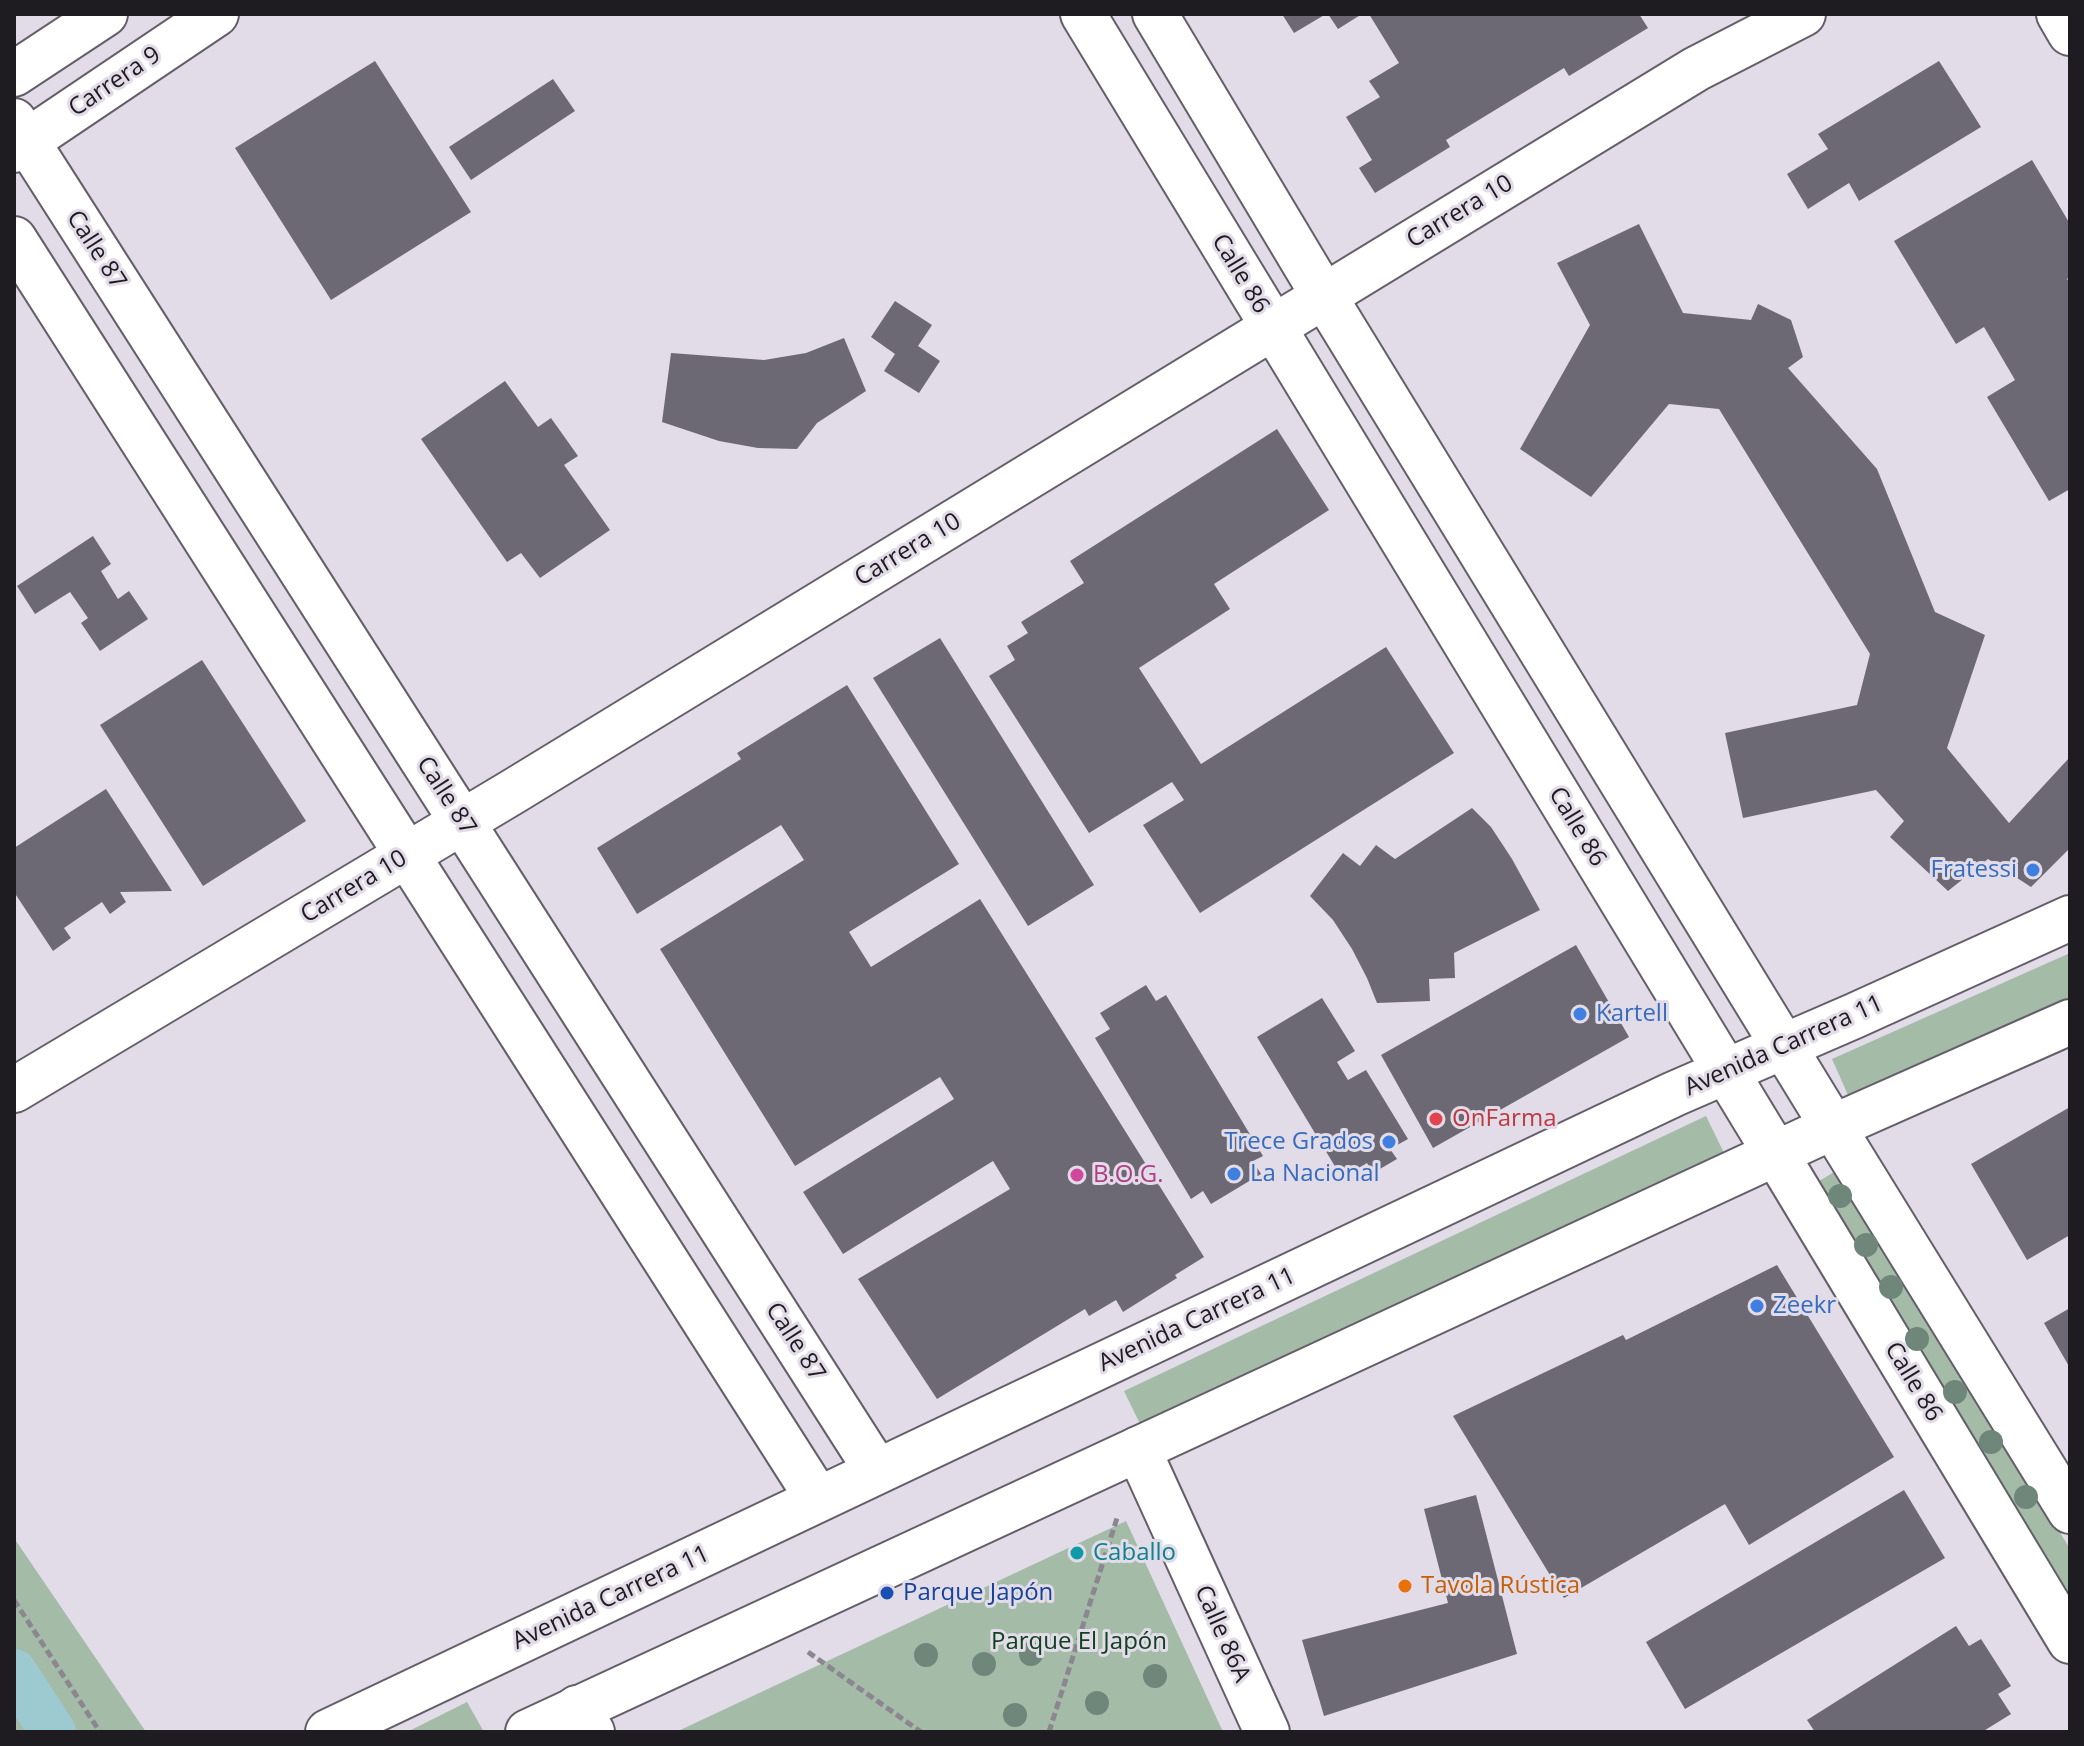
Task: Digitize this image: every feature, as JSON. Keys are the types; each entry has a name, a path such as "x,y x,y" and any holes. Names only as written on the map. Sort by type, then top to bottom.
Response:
{"street":[{"path":"14,74 105,14"},
{"name":"Carrera 9","path":"18,137 216,14"},
{"name":"Calle 86","path":"1083,14 2070,1641"},
{"path":"1155,14 1324,296 2070,1511"},
{"name":"Carrera 10","path":"14,1090 463,822 1696,69 1803,14"},
{"path":"2059,14 2070,33"},
{"name":"Calle 87","path":"18,137 463,822 877,1471"},
{"path":"14,239 818,1499"},
{"name":"Avenida Carrera 11","path":"328,1732 1725,1070 1854,1016 2070,918"},
{"path":"528,1732 584,1720 765,1621 1833,1127 2070,1022"},
{"name":"Calle 86A","path":"1138,1449 1267,1732"}],"path":[{"path":"1049,1732 1138,1449"},
{"path":"14,1600 100,1732"},
{"path":"765,1621 921,1732"}],"green space":[{"path":"2070,953 2070,1007 1852,1104 1832,1059"},
{"path":"1706,1116 1724,1153 1142,1428 1124,1391"},
{"path":"1839,1169 2070,1549 2070,1601 1816,1183"},
{"name":"Parque El Japón","path":"1126,1521 1223,1732 676,1732"},
{"path":"14,1538 146,1732 14,1732"},
{"path":"467,1702 484,1732 407,1732"}],"building":[{"path":"1282,14 1326,14 1294,33"},
{"path":"1328,14 1362,14 1338,29"},
{"path":"1369,14 1639,14 1648,28 1569,76 1564,68 1446,140 1450,147 1375,193 1359,168 1372,160 1346,117 1380,97 1369,81 1399,63"},
{"path":"375,61 471,212 331,300 235,148"},
{"path":"1939,61 1981,127 1859,201 1849,183 1808,209 1787,174 1828,149 1818,134"},
{"path":"553,79 575,111 471,180 449,147"},
{"path":"2032,160 2070,224 2070,277 2067,279 2070,283 2070,489 2049,501 1987,397 2015,380 1984,327 1956,344 1894,241"},
{"path":"1639,224 1683,313 1751,320 1758,304 1791,320 1803,357 1788,368 1877,469 1935,612 1985,635 1947,748 2009,823 2070,757 2070,848 2031,887 1988,859 1948,891 1890,837 1904,821 1876,790 1743,818 1725,733 1857,705 1870,654 1719,409 1669,404 1591,497 1520,449 1590,325 1557,263"},
{"path":"895,301 932,325 918,346 940,361 919,393 884,371 895,354 871,337"},
{"path":"844,338 866,391 817,423 797,449 758,448 719,441 662,422 671,353 764,360 806,353"},
{"path":"505,381 538,427 551,418 578,456 564,465 610,530 540,578 521,553 507,562 421,439"},
{"path":"1277,429 1329,510 1214,584 1230,609 1139,668 1201,764 1386,647 1454,753 1200,913 1143,825 1184,800 1172,782 1089,833 989,676 1015,660 1007,646 1028,633 1021,622 1084,583 1070,561"},
{"path":"93,536 111,564 101,571 118,599 129,591 148,619 100,651 81,623 88,618 70,592 35,614 17,586"},
{"path":"940,638 1094,885 1028,926 873,678"},
{"path":"202,660 306,821 203,886 100,725"},
{"path":"847,685 959,864 849,932 871,967 980,899 1204,1257 1123,1312 1116,1300 1089,1316 1085,1309 937,1399 858,1279 1010,1189 993,1161 843,1254 803,1192 954,1099 940,1077 795,1166 660,949 804,860 781,825 637,914 597,848 741,759 737,753"},
{"path":"106,789 172,891 120,892 126,902 110,914 102,902 64,928 71,938 53,951 14,892 14,848"},
{"path":"1472,808 1491,827 1540,910 1454,953 1455,978 1429,979 1430,1001 1377,1003 1352,949 1333,920 1310,896 1343,853 1360,866 1376,845 1395,859"},
{"path":"1576,945 1629,1037 1433,1148 1381,1055"},
{"path":"1146,985 1156,1001 1166,995 1263,1156 1253,1161 1261,1174 1211,1204 1203,1191 1191,1199 1095,1038 1110,1029 1100,1013"},
{"path":"1322,998 1355,1051 1337,1062 1348,1080 1366,1070 1408,1139 1390,1149 1397,1159 1373,1173 1367,1163 1342,1178 1257,1037"},
{"path":"2070,1107 2070,1235 2027,1260 1971,1164"},
{"path":"1777,1265 1894,1457 1749,1545 1725,1504 1564,1598 1453,1416 1623,1335 1626,1340"},
{"path":"2070,1308 2070,1368 2044,1323"},
{"path":"1904,1490 1945,1558 1685,1709 1646,1642"},
{"path":"1476,1495 1517,1654 1324,1716 1302,1640 1448,1603 1424,1509"},
{"path":"1956,1626 1969,1646 1981,1639 2011,1686 1998,1694 2011,1714 1982,1732 1815,1732 1807,1720"}],"waterway":[{"path":"14,1672 53,1732"}],"place":[{"name":"Fratessi","path":"2033,870"},
{"name":"Kartell","path":"1580,1014"},
{"name":"OnFarma","path":"1436,1119"},
{"name":"Trece Grados","path":"1389,1142"},
{"name":"La Nacional","path":"1234,1174"},
{"name":"B.O.G.","path":"1077,1175"},
{"name":"Zeekr","path":"1757,1306"},
{"name":"Caballo","path":"1077,1553"},
{"name":"Tavola Rústica","path":"1405,1586"},
{"name":"Parque Japón","path":"887,1593"}]}
